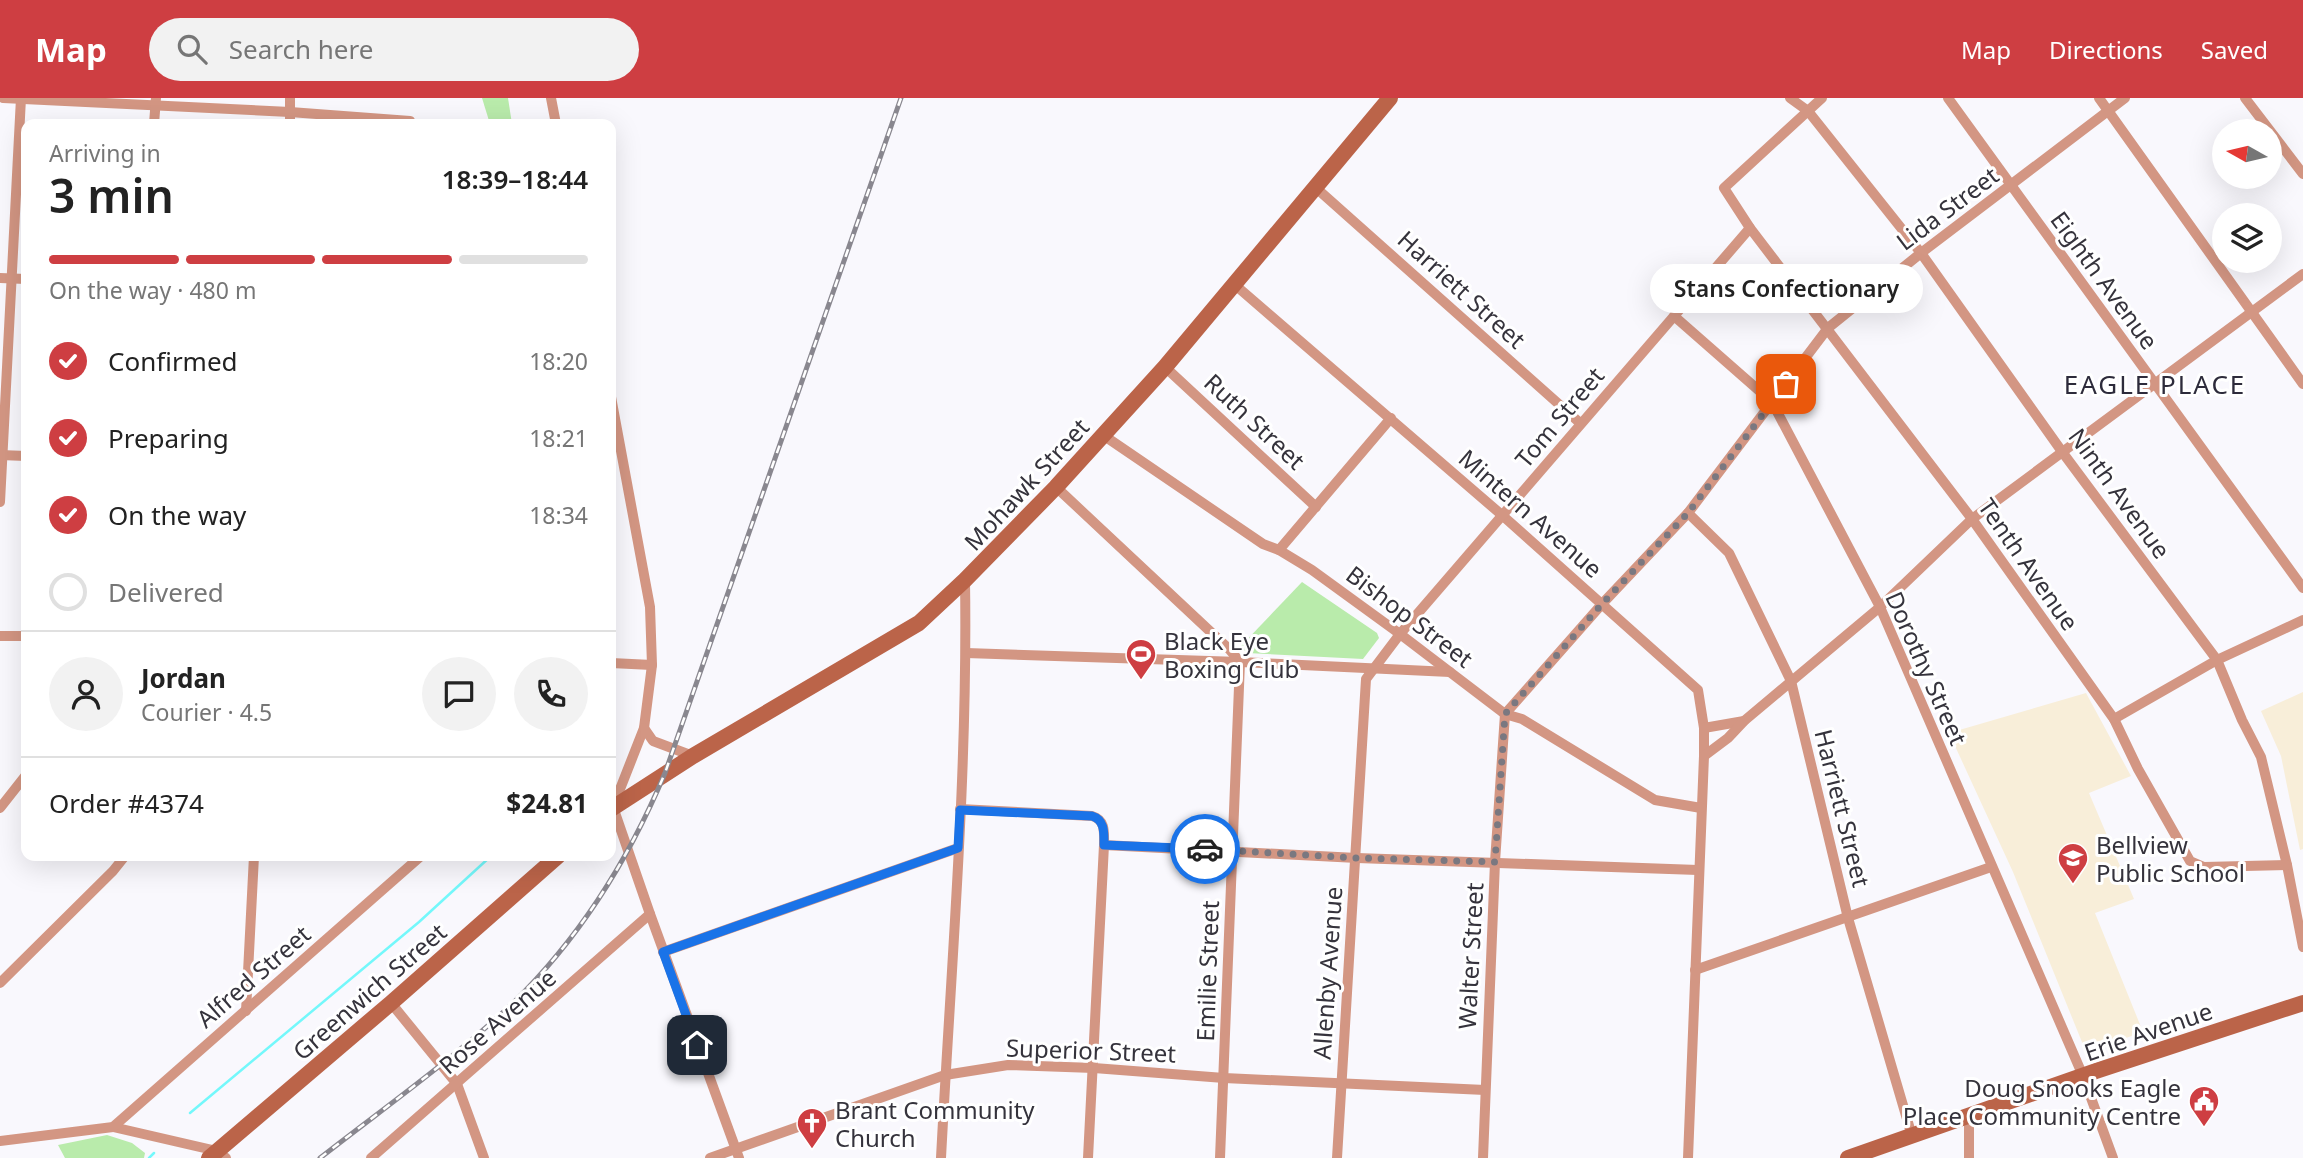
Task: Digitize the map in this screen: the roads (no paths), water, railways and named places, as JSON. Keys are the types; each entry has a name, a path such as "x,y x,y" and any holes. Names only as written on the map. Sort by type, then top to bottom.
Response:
{"street":[{"path":"3,98 156,102 314,119"},
{"path":"0,502 6,278 21,98"},
{"path":"290,98 290,118"},
{"path":"551,98 555,119"},
{"name":"Mohawk Street","path":"616,805 693,755 919,623 1056,487 1165,367 1390,98"},
{"name":"Ninth Avenue","path":"1790,98 1808,111 1921,253 2063,453 2217,660 2261,757 2303,947"},
{"path":"1808,111 1822,98"},
{"name":"Eighth Avenue","path":"1948,98 2303,588"},
{"path":"2099,98 2303,384"},
{"name":"Lida Street","path":"1505,714 1602,604 1688,513 1828,328 1921,253 2125,98"},
{"path":"2245,98 2303,174"},
{"name":"Tenth Avenue","path":"1808,111 1724,188 1750,228 1972,519 2114,719 2138,769 2190,861 2204,867 2287,865"},
{"name":"Harriett Street","path":"1315,187 1580,423"},
{"name":"Tom Street","path":"1374,667 1580,423 1750,228"},
{"path":"1704,756 1880,607 1972,519 2303,274"},
{"name":"Mintern Avenue","path":"1234,284 1391,418 1698,690 1704,728 1704,756 1688,1158"},
{"name":"Dorothy Street","path":"1674,316 1772,402 1880,607 2083,1076 2113,1158"},
{"name":"Ruth Street","path":"1165,367 1315,507"},
{"path":"1279,550 1391,418"},
{"path":"616,424 650,607 644,727 616,798"},
{"name":"Bishop Street","path":"1103,435 1263,544 1279,550 1312,570 1505,714 1522,719 1655,800 1701,808"},
{"path":"1,455 21,456"},
{"path":"1056,487 1230,649 1240,662"},
{"name":"Harriett Street","path":"1688,513 1729,553 1791,681 1848,918 1912,1136"},
{"path":"941,1158 960,810 966,653 965,580"},
{"path":"2114,719 2217,660 2303,620"},
{"path":"0,636 21,636"},
{"path":"966,653 1450,672"},
{"name":"Emilie Street","path":"1220,1158 1240,662"},
{"path":"616,663 647,665"},
{"name":"Allenby Avenue","path":"1336,1158 1367,679 1374,667"},
{"name":"Walter Street","path":"1483,1158 1495,862 1505,714"},
{"path":"1704,728 1744,721"},
{"path":"644,727 653,741 693,755"},
{"path":"0,808 21,781"},
{"path":"960,810 1092,816 1102,822 1104,845 1088,1158"},
{"path":"616,819 737,1153"},
{"path":"1104,845 1357,858 1698,870"},
{"path":"663,952 958,848"},
{"path":"0,983 121,861"},
{"path":"246,1011 254,861"},
{"name":"Alfred Street","path":"113,1127 415,861"},
{"name":"Greenwich Street","path":"217,1156 552,861"},
{"path":"1695,970 1991,867"},
{"name":"Rose Avenue","path":"371,1158 650,914"},
{"path":"391,1003 457,1084 484,1158"},
{"name":"Erie Avenue","path":"1853,1157 2083,1076 2303,1003"},
{"name":"Superior Street","path":"710,1158 737,1153 945,1075 1008,1065 1485,1090"},
{"path":"1969,1116 1969,1158"},
{"path":"0,1141 113,1127 217,1156"}],"waterway":[{"path":"190,1113 419,922 486,861"},
{"path":"149,1158 154,1153"}],"railway":[{"path":"320,1158 442,1064 512,1004 559,953 580,925 635,836 665,773 901,98"}],"place":[{"name":"Stans Confectionary","path":"1786,384"},
{"name":"Black Eye Boxing Club","path":"1141,681"},
{"name":"Bellview Public School","path":"2073,885"},
{"name":"Doug Snooks Eagle Place Community Centre","path":"2204,1128"},
{"name":"Brant Community Church","path":"812,1150"}],"district":[{"name":"EAGLE PLACE","path":"2155,384"}]}
